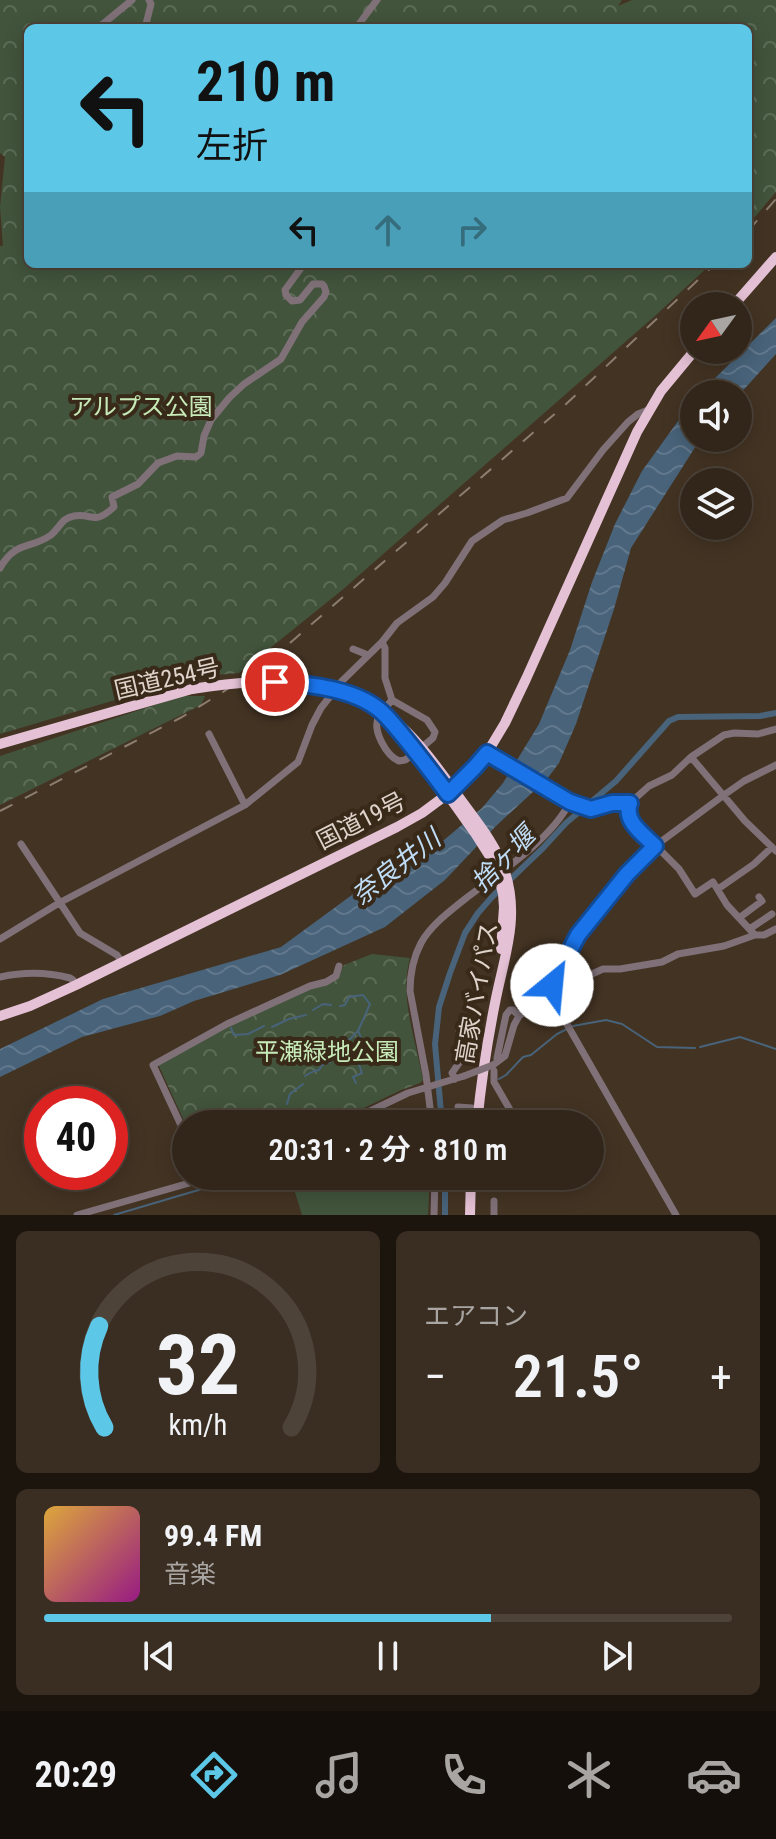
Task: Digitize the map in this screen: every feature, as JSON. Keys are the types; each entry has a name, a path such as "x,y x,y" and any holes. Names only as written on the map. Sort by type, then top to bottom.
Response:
{"highway":[{"path":"745,292 776,257"},
{"name":"国道19号","path":"0,1016 76,985 397,827 453,795 487,753 505,723 648,410 683,364"},
{"name":"国道254号","path":"0,744 192,689 258,682 308,685 346,693 393,719 405,730 453,795"},
{"name":"高家バイパス","path":"453,795 501,871 512,913 492,1070 481,1110"},
{"name":"高家バイパス","path":"472,1108 502,943 506,891"},
{"path":"470,1215 471,1190"},
{"path":"477,1190 477,1215"}],"street":[{"path":"103,24 132,0"},
{"path":"146,24 151,4 149,0"},
{"path":"359,24 377,0"},
{"path":"0,568 18,547 53,534 63,520 77,515 94,519 102,517 114,507 112,497 138,484 158,463 177,456 196,457 201,453 211,420 244,384 281,359 302,322 324,297 324,286 318,283 313,284 300,300 292,301 286,295 285,290 301,268"},
{"path":"0,939 59,903 245,805 298,762 321,708 342,681 397,623 433,597 478,536 503,520 563,501 628,422 648,410"},
{"path":"382,642 385,648 385,678 392,700 427,720 435,732 433,738 419,750 399,761 389,755 376,727 378,717 392,700"},
{"path":"353,649 368,655"},
{"path":"776,729 758,734 724,735 691,757 672,775 649,786 630,803 628,809 630,820 679,869 695,894 713,882 727,905 753,931 764,935 776,929"},
{"path":"209,734 245,805"},
{"path":"487,753 567,801 591,809 612,803 630,803"},
{"path":"691,757 745,821 774,849 718,889"},
{"path":"372,1110 408,1093 492,1070 505,1056 519,1016 550,988 586,925 627,874 655,846 724,795 776,765"},
{"path":"432,1110 431,1086 410,991 422,941 442,918 551,828 562,816 573,792"},
{"path":"21,844 80,933 117,955 122,962"},
{"path":"739,918 762,901 759,897"},
{"path":"717,912 727,905"},
{"path":"550,988 561,988 603,969 651,964 678,954 724,946 753,931 772,914"},
{"path":"174,1110 153,1065 227,1024 332,979 339,966"},
{"path":"0,977 15,973 45,974 70,978 76,985"},
{"path":"550,988 676,1215"},
{"path":"451,1080 452,1073 473,1043 461,1037 460,1025"},
{"path":"492,1070 511,1110"},
{"path":"458,1107 472,1108"},
{"path":"77,1215 172,1188"},
{"path":"434,1215 435,1190"},
{"path":"494,1201 494,1215"}],"green space":[{"name":"アルプス公園","path":"0,0 622,0 618,6 632,0 776,0 776,192 752,220 752,24 24,24 24,268 707,268 341,591 239,673 193,677 0,734 0,246 3,246 0,207 5,157 0,153"},
{"path":"182,696 205,696 201,705 0,805 0,756"},
{"name":"平瀬緑地公園","path":"372,954 410,958 407,1004 423,1080 420,1083 360,1110 179,1110 158,1064 223,1028 311,987 344,965"},
{"path":"294,1190 429,1190 428,1215 302,1215"}],"water":[{"path":"776,318 776,354 752,381 713,380 729,364 752,364 752,342"},
{"path":"680,418 680,452 692,452 631,548 576,724 559,763 547,779 496,826 445,880 385,927 280,975 194,1001 160,1016 82,1037 0,1077 0,1049 103,999 281,947 356,892 425,856 482,808 503,783 539,724 570,650 615,524 642,471"}],"waterway":[{"name":"捨ヶ堰","path":"441,1110 435,1044 439,1007 465,933 478,913 566,823 616,781 669,721 678,717 776,713"},
{"path":"340,1006 345,1005 349,997 363,995 370,1004 358,1031 344,1045 340,1059"},
{"path":"313,1010 323,1004 331,1005"},
{"path":"272,1027 306,1015"},
{"path":"573,1026 606,1020 622,1024 657,1047 695,1048"},
{"path":"231,1028 234,1035 248,1034 264,1026"},
{"path":"499,1079 523,1057 531,1055 567,1029"},
{"path":"356,1083 353,1077 362,1073 356,1056 361,1038 358,1030"},
{"path":"700,1047 740,1037 776,1049"},
{"path":"305,1076 330,1062"},
{"path":"287,1104 290,1094 303,1084"},
{"path":"114,1215 199,1190"},
{"name":"捨ヶ堰","path":"445,1190 445,1215"}],"railway":[{"path":"752,226 776,199"},
{"path":"0,811 182,717 276,655 565,405 711,268"}],"route":[{"path":"275,682 331,689 373,707 388,718 448,794 487,753 570,802 591,809 612,803 630,803 630,820 655,846 627,874 578,935 552,985"}],"water label":[{"name":"奈良井川","path":"396,867"}]}
